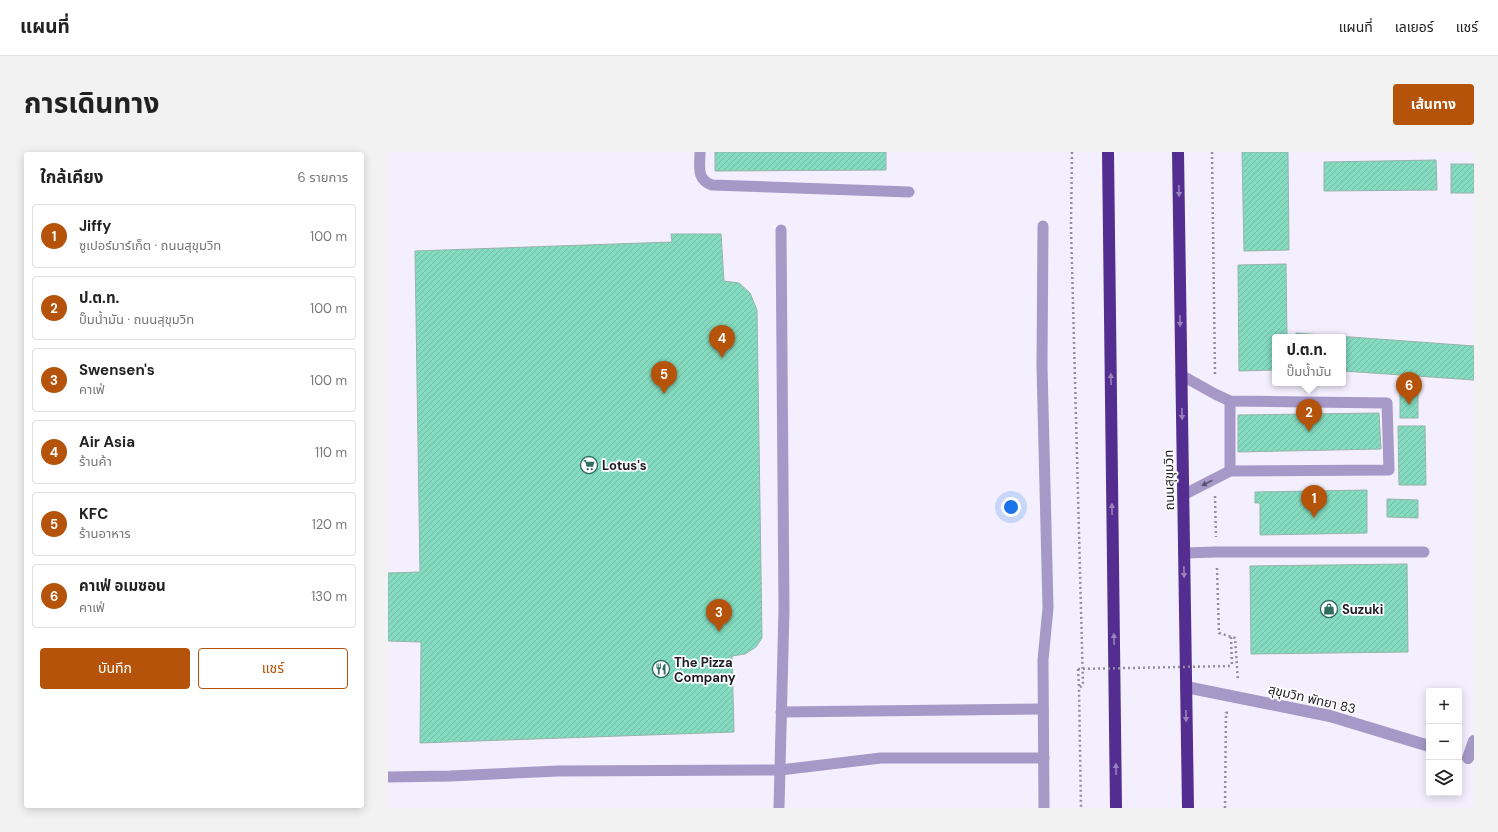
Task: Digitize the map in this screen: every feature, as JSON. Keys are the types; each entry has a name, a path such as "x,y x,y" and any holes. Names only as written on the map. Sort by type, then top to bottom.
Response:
{"highway":[{"path":"1108,152 1116,808"},
{"name":"ถนนสุขุมวิท","path":"1178,152 1188,808"}],"street":[{"name":"สุขุมวิท พัทยา 83","path":"1186,687 1330,716 1426,745"},
{"path":"1467,758 1474,741"}],"lane":[{"path":"700,152 700,175 704,182 712,186 909,192"},
{"path":"1043,226 1042,366 1048,608 1043,660 1044,808"},
{"path":"779,808 784,610 781,230"},
{"path":"1181,375 1215,394 1230,400 1387,403 1389,470 1230,471 1183,495"},
{"path":"1230,400 1230,471"},
{"path":"1184,553 1424,552"},
{"path":"781,712 1043,709"},
{"path":"388,777 558,772 780,770 881,758 1044,758"}],"path":[{"path":"1072,152 1071,226 1083,685 1079,688"},
{"path":"1081,808 1078,669 1232,666 1230,637"}],"building":[{"path":"715,152 886,152 886,170 715,171"},
{"path":"1242,152 1288,152 1289,250 1244,251"},
{"path":"1436,160 1437,190 1324,191 1324,162"},
{"path":"1451,164 1474,164 1474,193 1451,193"},
{"name":"Lotus's","path":"671,234 721,234 724,281 739,283 750,293 757,310 762,638 756,647 745,654 732,656 734,732 420,743 421,642 388,641 388,573 420,572 415,251 672,242"},
{"path":"1286,264 1287,334 1272,334 1272,370 1239,371 1238,265"},
{"path":"1346,337 1474,346 1474,380 1346,371"},
{"path":"1400,393 1418,393 1418,418 1400,418"},
{"path":"1379,413 1381,449 1238,452 1238,415"},
{"path":"1398,426 1425,426 1426,485 1399,485"},
{"path":"1367,490 1367,533 1260,535 1260,503 1255,503 1255,492"},
{"path":"1387,499 1418,500 1418,518 1387,517"},
{"name":"Suzuki","path":"1407,564 1408,652 1251,654 1250,566"}],"place":[{"name":"Air Asia","path":"722,358"},
{"name":"KFC","path":"664,394"},
{"name":"คาเฟ่ อเมซอน","path":"1409,405"},
{"name":"ป.ต.ท.","path":"1309,432"},
{"name":"Lotus's","path":"589,465"},
{"name":"Jiffy","path":"1314,518"},
{"name":"Suzuki","path":"1329,609"},
{"name":"Swensen's","path":"719,632"},
{"name":"The Pizza Company","path":"661,669"}]}
